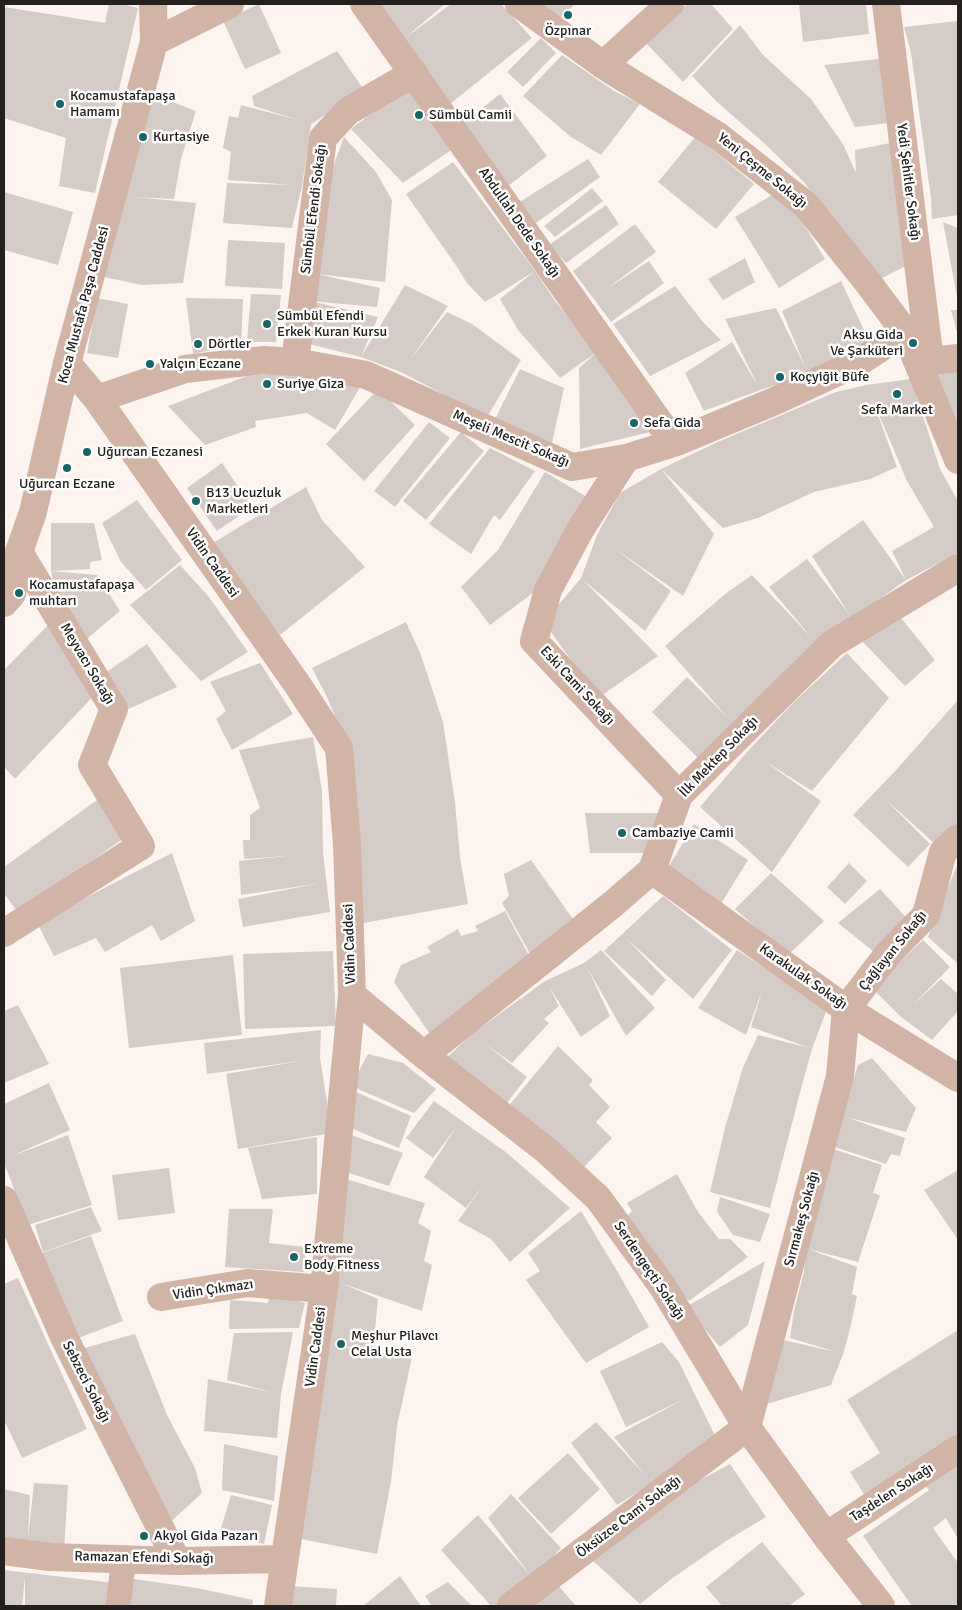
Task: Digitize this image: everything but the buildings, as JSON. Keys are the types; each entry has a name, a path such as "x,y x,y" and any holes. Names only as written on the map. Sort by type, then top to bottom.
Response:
{"street":[{"name":"Koca Mustafa Paşa Caddesi","path":"4,604 12,594 19,552 33,512 68,363 154,42 153,4"},
{"path":"154,42 230,4"},
{"name":"Abdullah Dede Sokağı","path":"364,4 674,443"},
{"name":"Yeni Çeşme Sokağı","path":"519,4 603,65 718,136 806,205 905,332 958,460"},
{"path":"603,65 670,4"},
{"name":"Yedi Şehitler Sokağı","path":"886,4 930,360"},
{"name":"Sümbül Efendi Sokağı","path":"295,362 323,138 348,111 414,74"},
{"path":"905,332 930,360 958,358"},
{"name":"Meşeli Mescit Sokağı","path":"97,399 185,369 264,360 295,362 366,375 572,466 626,458 674,443 775,401 859,362 905,332"},
{"name":"Vidin Caddesi","path":"68,363 97,399 297,684 339,748 347,844 352,995 324,1289 278,1606"},
{"name":"Eski Cami Sokağı","path":"626,458 580,530 548,590 534,641 678,795"},
{"name":"Meyvacı Sokağı","path":"4,933 141,846 92,765 114,709 19,552"},
{"name":"İlk Mektep Sokağı","path":"424,1055 613,904 652,870 678,795 832,644 958,568"},
{"name":"Çağlayan Sokağı","path":"846,1009 888,954 926,915 943,852 958,838"},
{"name":"Karakulak Sokağı","path":"652,870 846,1009 958,1078"},
{"name":"Serdengeçti Sokağı","path":"352,995 424,1055 546,1150 598,1198 663,1287 747,1427 873,1604"},
{"name":"Sırmakeş Sokağı","path":"747,1427 840,1076 846,1009"},
{"name":"Sebzeci Sokağı","path":"4,1200 65,1340 177,1560"},
{"name":"Vidin Çıkmazı","path":"161,1297 247,1283 324,1289"},
{"name":"Öksüzce Cami Sokağı","path":"511,1606 747,1427"},
{"name":"Taşdelen Sokağı","path":"826,1536 958,1449"},
{"name":"Ramazan Efendi Sokağı","path":"4,1552 50,1557 177,1560 284,1559"},
{"path":"118,1606 124,1558"}],"place":[{"name":"Özpınar","path":"568,15"},
{"name":"Kocamustafapaşa Hamamı","path":"60,104"},
{"name":"Sümbül Camii","path":"419,115"},
{"name":"Kurtasiye","path":"143,137"},
{"name":"Sümbül Efendi Erkek Kuran Kursu","path":"267,324"},
{"name":"Aksu Gida Ve Şarküteri","path":"913,343"},
{"name":"Dörtler","path":"198,344"},
{"name":"Yalçın Eczane","path":"150,364"},
{"name":"Koçyiğit Büfe","path":"780,377"},
{"name":"Suriye Giza","path":"267,384"},
{"name":"Sefa Market","path":"897,394"},
{"name":"Sefa Gida","path":"634,423"},
{"name":"Uğurcan Eczanesi","path":"87,452"},
{"name":"Uğurcan Eczane","path":"67,468"},
{"name":"B13 Ucuzluk Marketleri","path":"196,501"},
{"name":"Kocamustafapaşa muhtarı","path":"19,593"},
{"name":"Cambaziye Camii","path":"622,833"},
{"name":"Extreme Body Fitness","path":"294,1257"},
{"name":"Meşhur Pilavcı Celal Usta","path":"341,1344"},
{"name":"Akyol Gida Pazarı","path":"144,1536"}]}
